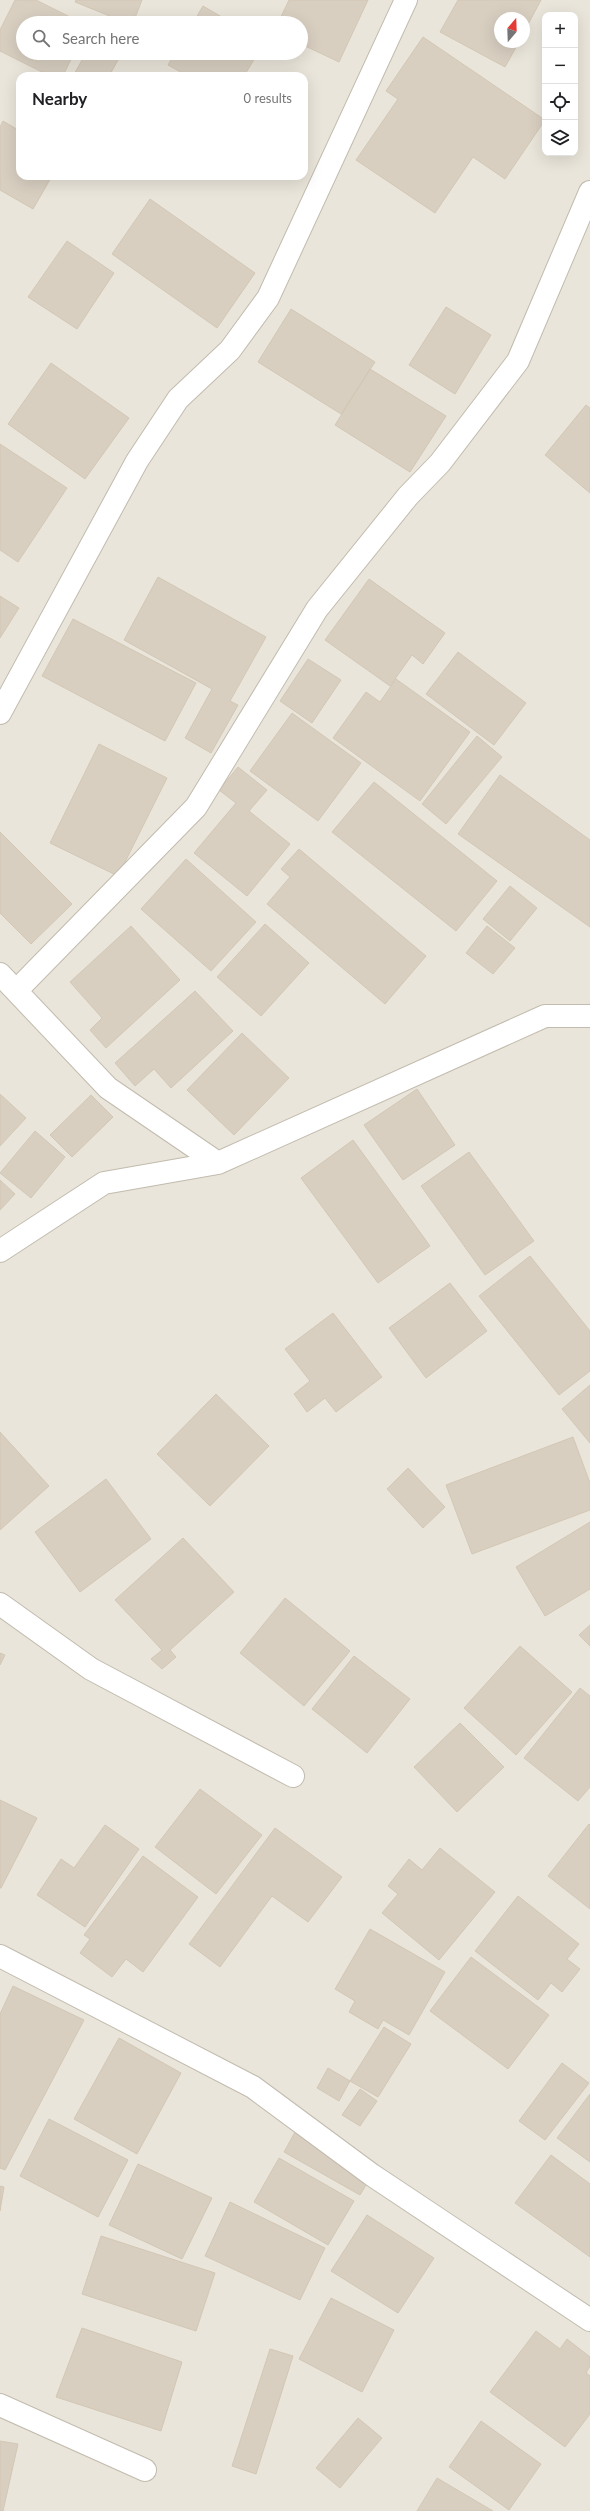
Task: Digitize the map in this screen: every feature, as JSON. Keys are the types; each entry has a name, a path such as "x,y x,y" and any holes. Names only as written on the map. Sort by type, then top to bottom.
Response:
{"street":[{"path":"0,713 137,461 178,400 230,350 268,298 406,0"},
{"path":"16,991 196,807 317,609 408,496 440,463 518,361 590,192"},
{"path":"0,974 108,1088 218,1164"},
{"path":"0,1251 104,1183 218,1164 545,1016 590,1016"},
{"path":"0,1604 91,1669 294,1776"},
{"path":"0,1956 253,2087 372,2175 590,2320"},
{"path":"0,2405 145,2470"}],"shaded area":[{"path":"0,0 590,0 590,2511 0,2511"}],"building":[{"path":"15,0 36,0 68,16 16,16 16,59 0,51 0,30"},
{"path":"76,0 142,0 136,16 110,16 75,2"},
{"path":"289,0 368,0 339,62 308,47 308,16 281,16"},
{"path":"458,0 541,0 530,21 530,12 494,12 494,48 516,48 505,67 440,32"},
{"path":"203,6 220,16 197,16"},
{"path":"423,37 542,118 542,124 505,179 473,157 435,213 356,160 398,99 386,91"},
{"path":"18,60 71,60 65,72 42,72"},
{"path":"82,60 118,60 111,72 75,72"},
{"path":"171,60 254,60 246,72 181,72 168,65"},
{"path":"3,121 16,129 16,180 50,180 33,209 0,190 0,127"},
{"path":"150,199 255,273 217,328 112,254"},
{"path":"67,241 114,273 77,329 28,297"},
{"path":"446,307 491,335 455,394 409,365"},
{"path":"291,309 375,362 341,414 258,362"},
{"path":"51,363 129,418 85,479 8,424"},
{"path":"370,369 446,416 410,472 335,425"},
{"path":"586,405 590,408 590,493 545,455"},
{"path":"0,444 67,488 18,562 0,550"},
{"path":"158,577 266,637 230,701 238,705 211,753 185,738 212,689 124,640"},
{"path":"369,579 445,633 423,664 412,655 390,686 325,640"},
{"path":"0,596 19,608 0,638"},
{"path":"73,619 196,683 165,741 42,676"},
{"path":"458,652 526,703 494,745 426,694"},
{"path":"308,659 341,680 312,723 280,701"},
{"path":"396,679 470,732 420,801 333,738 366,692 380,702"},
{"path":"292,713 361,763 318,821 250,771"},
{"path":"477,736 502,757 446,824 422,804"},
{"path":"99,744 167,778 118,876 50,843"},
{"path":"238,767 267,790 249,811 290,844 247,896 194,853 236,803 219,790"},
{"path":"500,775 590,840 590,927 458,834"},
{"path":"374,782 497,881 456,931 332,832"},
{"path":"0,832 72,904 31,944 0,913"},
{"path":"299,849 426,956 385,1004 267,904 290,877 281,869"},
{"path":"186,859 256,922 211,971 141,909"},
{"path":"510,886 537,908 510,941 483,919"},
{"path":"265,924 309,963 261,1016 217,977"},
{"path":"131,926 180,980 106,1048 90,1030 102,1018 70,982"},
{"path":"487,926 515,948 493,974 466,953"},
{"path":"195,991 233,1031 171,1088 154,1069 135,1086 115,1063"},
{"path":"242,1033 289,1078 234,1135 187,1090"},
{"path":"417,1089 455,1145 403,1180 364,1125"},
{"path":"0,1094 26,1118 0,1146"},
{"path":"91,1095 113,1117 72,1157 50,1135"},
{"path":"35,1131 65,1157 31,1198 0,1173"},
{"path":"353,1140 430,1246 378,1283 301,1178"},
{"path":"469,1152 534,1241 485,1275 421,1186"},
{"path":"0,1180 15,1194 0,1210"},
{"path":"530,1256 590,1331 590,1371 559,1395 479,1296"},
{"path":"450,1283 487,1331 426,1378 389,1328"},
{"path":"333,1313 382,1377 336,1412 325,1398 307,1412 294,1394 310,1381 285,1349"},
{"path":"590,1385 590,1443 562,1409"},
{"path":"216,1394 269,1446 210,1506 157,1454"},
{"path":"0,1432 49,1486 0,1530"},
{"path":"573,1437 590,1483 590,1510 472,1554 446,1485"},
{"path":"408,1468 445,1507 423,1528 387,1489"},
{"path":"106,1479 151,1539 80,1592 35,1532"},
{"path":"590,1522 590,1589 545,1616 516,1567"},
{"path":"183,1538 234,1592 170,1650 176,1657 162,1669 151,1659 162,1650 115,1600"},
{"path":"285,1598 350,1651 304,1706 240,1653"},
{"path":"590,1625 590,1646 579,1635"},
{"path":"520,1646 572,1692 516,1755 464,1708"},
{"path":"0,1653 5,1655 0,1665"},
{"path":"354,1656 410,1699 367,1753 312,1709"},
{"path":"580,1688 590,1696 590,1787 578,1801 524,1758"},
{"path":"460,1723 504,1767 457,1812 414,1767"},
{"path":"200,1789 262,1835 216,1894 155,1847"},
{"path":"0,1800 37,1818 1,1888 0,1888"},
{"path":"589,1824 590,1825 590,1909 548,1876"},
{"path":"105,1825 139,1849 85,1927 37,1895 61,1859 74,1868"},
{"path":"275,1828 342,1877 308,1922 272,1896 220,1967 189,1944"},
{"path":"440,1848 495,1892 439,1960 382,1913 398,1894 388,1886 409,1859 422,1870"},
{"path":"143,1856 198,1897 143,1972 126,1959 112,1977 80,1953 90,1939 84,1935"},
{"path":"518,1896 579,1944 567,1959 580,1969 562,1992 551,1983 538,2000 475,1951"},
{"path":"370,1929 445,1972 409,2035 383,2020 378,2029 349,2012 355,2001 335,1989"},
{"path":"471,1957 549,2015 508,2069 430,2011"},
{"path":"13,1986 84,2020 5,2170 0,2168 0,2014"},
{"path":"384,2027 411,2044 378,2097 350,2081"},
{"path":"119,2038 181,2073 137,2154 74,2119"},
{"path":"562,2063 589,2083 545,2140 519,2121"},
{"path":"328,2068 350,2081 339,2101 317,2088"},
{"path":"360,2089 377,2101 360,2126 342,2115"},
{"path":"590,2094 590,2162 557,2138"},
{"path":"49,2119 128,2160 98,2217 20,2176"},
{"path":"295,2132 372,2175 360,2195 284,2152"},
{"path":"551,2155 590,2184 590,2257 515,2203"},
{"path":"279,2158 354,2201 328,2245 254,2202"},
{"path":"138,2164 212,2198 182,2259 109,2225"},
{"path":"0,2186 4,2187 0,2211"},
{"path":"230,2202 325,2248 300,2300 205,2256"},
{"path":"367,2215 434,2258 398,2313 331,2271"},
{"path":"101,2236 215,2273 196,2331 82,2294"},
{"path":"331,2298 394,2330 362,2392 299,2359"},
{"path":"82,2328 182,2362 161,2431 56,2397"},
{"path":"536,2331 560,2349 567,2339 590,2357 590,2366 586,2373 590,2376 590,2414 565,2447 490,2392"},
{"path":"270,2349 293,2356 256,2474 232,2466"},
{"path":"358,2418 382,2438 340,2488 316,2468"},
{"path":"481,2421 541,2464 509,2510 449,2467"},
{"path":"0,2441 18,2444 3,2511 0,2511"},
{"path":"437,2478 493,2511 417,2511"}]}
